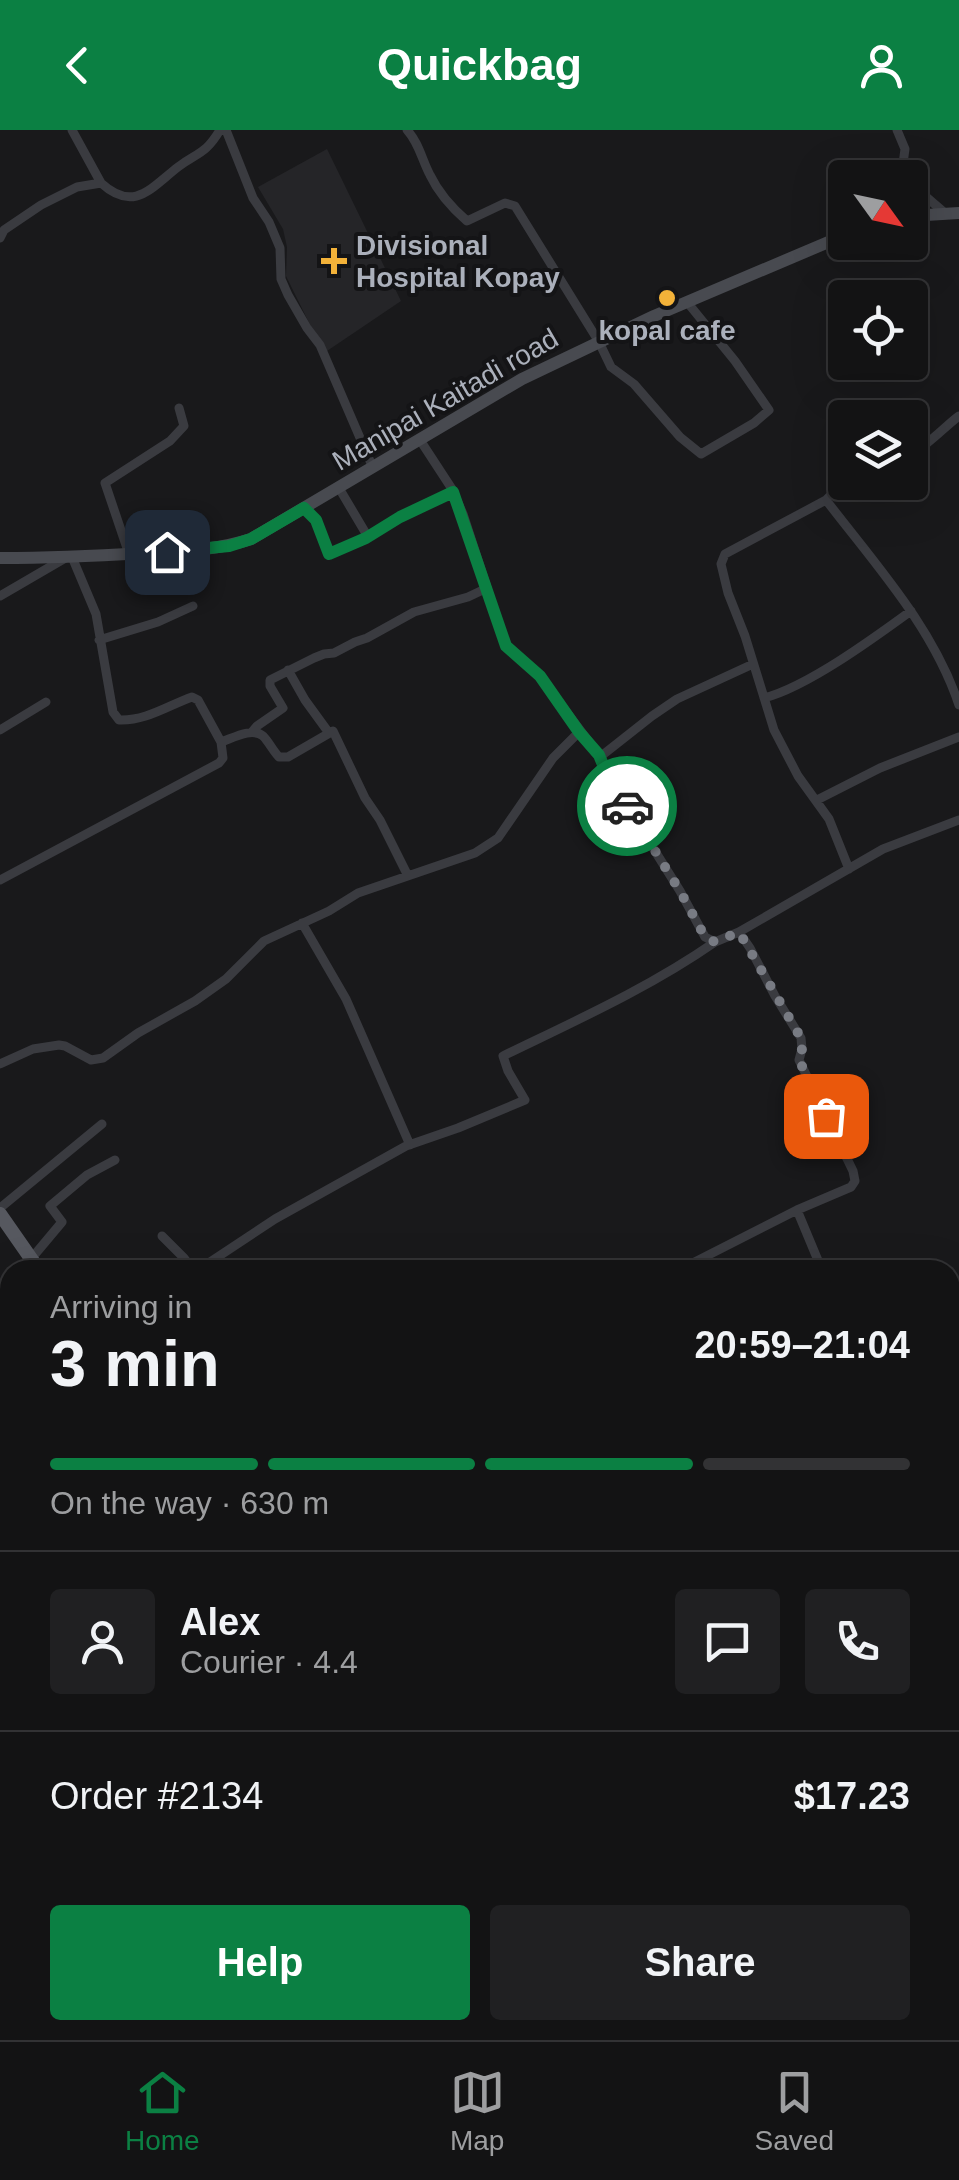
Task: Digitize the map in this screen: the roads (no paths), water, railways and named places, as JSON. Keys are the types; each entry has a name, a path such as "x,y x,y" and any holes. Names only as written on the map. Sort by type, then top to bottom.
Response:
{"main road":[{"name":"Manipai Kaitadi road","path":"0,558 129,554 229,546 251,539 522,378 828,241"},
{"path":"0,1211 32,1260"}],"street":[{"path":"72,130 101,183 109,191 128,198 157,187 179,166 202,154 223,130 280,248 281,279 288,295 320,345 373,468"},
{"path":"408,130 430,176 450,206 467,220 505,203 515,206 616,372 634,384 680,437 701,454 754,423 768,410 687,302"},
{"path":"897,130 905,160"},
{"path":"0,238 4,230 42,205 77,186 101,183"},
{"path":"928,194 952,213"},
{"path":"129,554 105,483 170,441 184,426 180,408"},
{"path":"928,441 959,416"},
{"path":"420,440 453,492 506,646 540,676 600,757 705,937 715,942"},
{"path":"339,488 368,537"},
{"path":"304,508 316,520 329,554 453,492"},
{"path":"849,869 829,819 798,776 774,730 728,593 721,564 725,554 826,500 910,612 950,677 959,705"},
{"path":"0,596 69,557 96,614 113,712 119,720 163,712 192,698 198,700 222,742 223,758 0,880"},
{"path":"252,732 283,708 270,680 324,654 342,650 414,612 487,588"},
{"path":"98,640 158,622 193,606"},
{"path":"764,698 814,674 910,612"},
{"path":"600,757 677,700 753,664"},
{"path":"288,670 329,733"},
{"path":"0,730 46,702"},
{"path":"222,742 252,732 262,734 280,757 288,757 333,731 408,876"},
{"path":"0,1064 33,1049 59,1045 92,1060 104,1058 138,1033 195,1001 264,941 358,894 474,854 498,838 553,758 579,732"},
{"path":"817,800 880,768 959,736"},
{"path":"211,1260 274,1218 410,1145 526,1100 508,1071 504,1056 679,967 715,942 883,850 959,820"},
{"path":"302,923 346,999 410,1145"},
{"path":"699,1260 851,1187 855,1181 854,1171 799,1060 801,1038 739,932"},
{"path":"0,1211 102,1124"},
{"path":"38,1260 62,1222 50,1206 87,1175 116,1160"},
{"path":"797,1210 818,1260"},
{"path":"162,1236 186,1260"}],"place":[{"name":"Divisional Hospital Kopay","path":"334,261"},
{"name":"kopal cafe","path":"667,298"}]}
